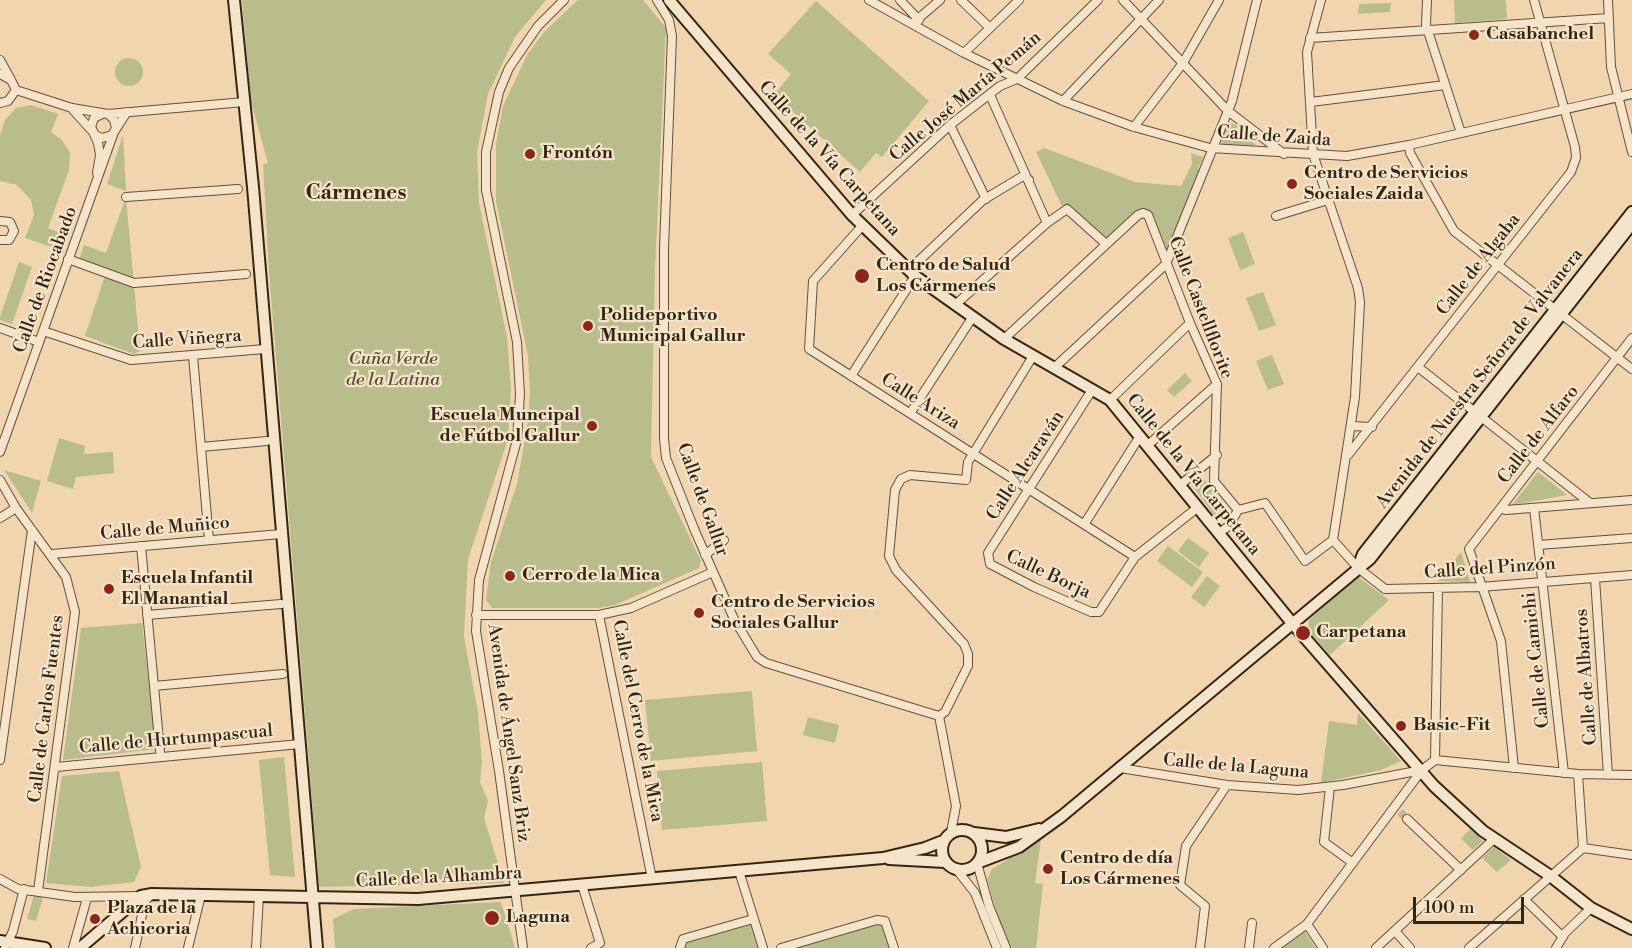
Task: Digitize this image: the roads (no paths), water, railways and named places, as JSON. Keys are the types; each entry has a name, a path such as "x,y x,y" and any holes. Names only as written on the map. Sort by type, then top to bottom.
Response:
{"street":[{"path":"234,0 317,948"},
{"name":"Avenida de Ángel Sanz Briz","path":"523,948 499,771 479,652 476,615 485,550 507,482 517,440 520,394 517,342 486,190 486,152 499,92 509,68 538,26 564,0"},
{"name":"Calle de Gallur","path":"657,0 669,20 672,36 664,248 664,439 666,458 705,555 751,650 766,663 939,716"},
{"name":"Calle de la Vía Carpetana","path":"669,0 852,215 912,273 1004,339 1110,400 1293,623 1434,786 1494,839 1550,875 1591,908 1632,929"},
{"name":"Calle de Zaida","path":"868,0 916,22 964,53 1063,101 1134,127 1210,148 1347,156 1409,145 1632,94"},
{"path":"900,0 916,22 940,0"},
{"path":"961,0 990,28"},
{"path":"964,53 1019,0"},
{"name":"Calle José María Pemán","path":"852,215 950,125 1000,86 1017,79 1098,0"},
{"path":"1123,0 1228,111 1284,154"},
{"path":"1063,101 1160,0"},
{"path":"1134,127 1183,63 1219,0"},
{"path":"1054,368 1166,264 1210,148 1228,111 1257,0"},
{"path":"1220,532 1230,526 1238,510 1265,503 1305,561 1333,540 1351,426 1359,302 1358,288 1313,154 1307,52 1321,0"},
{"path":"1427,0 1428,31 1461,133"},
{"name":"Calle de Algaba","path":"1347,455 1372,427 1571,172 1576,158 1575,147 1566,109 1538,23 1534,0"},
{"path":"1608,0 1611,67 1632,152"},
{"path":"1310,38 1609,18"},
{"path":"0,60 16,90 72,108 105,114 116,124 114,132 106,138 98,137 93,132 94,118 105,114 244,102"},
{"path":"0,74 11,80"},
{"path":"1311,102 1445,85"},
{"path":"0,102 8,101 16,90"},
{"path":"990,94 1047,224"},
{"name":"Calle de Riocabado","path":"72,108 93,132 100,155 95,186"},
{"name":"Calle de Riocabado","path":"0,452 114,132 132,111"},
{"path":"950,125 987,199"},
{"path":"1409,145 1410,153 1454,231 1632,369"},
{"path":"850,376 912,273 987,199 1023,176 1029,180"},
{"path":"126,197 238,189"},
{"path":"1276,216 1328,200"},
{"path":"955,305 1067,209 1106,244 1004,339"},
{"name":"Avenida de Nuestra Señora de Valvanera","path":"977,863 1019,847 1048,826 1358,568 1363,554 1478,415 1632,212"},
{"name":"Calle Castellflorite","path":"1106,244 1143,213 1149,215 1166,264 1217,384 1217,455 1214,481"},
{"path":"0,221 10,222 14,231 9,240 0,240"},
{"name":"Avenida de Nuestra Señora de Valvanera","path":"1559,311 1632,224"},
{"name":"Calle Ariza","path":"862,226 813,281 809,349 1135,557"},
{"path":"69,259 134,283 246,274"},
{"path":"911,412 972,318"},
{"path":"1110,400 1190,323"},
{"path":"0,328 39,342"},
{"name":"Calle Viñegra","path":"43,332 121,359 193,356 265,349"},
{"name":"Calle de Alfaro","path":"1480,587 1469,549 1632,338"},
{"path":"193,356 209,540"},
{"path":"998,948 975,893 957,870 945,862 941,852 956,806 939,716 945,712 968,666 968,654 964,644 896,570 889,556 895,490 901,479 910,475 966,480 968,462 1033,356"},
{"path":"1418,367 1590,503"},
{"path":"1148,445 1217,384"},
{"name":"Calle Alcaraván","path":"987,560 988,553 1092,390"},
{"path":"1351,426 1372,427"},
{"path":"1085,523 1140,436"},
{"path":"201,447 267,441"},
{"path":"1180,485 1217,455"},
{"path":"1198,471 1206,472 1238,510"},
{"name":"Calle de Carlos Fuentes","path":"0,480 16,508 52,554 71,588 75,612 38,891"},
{"path":"1501,508 1506,510 1632,500"},
{"path":"1135,557 1197,507"},
{"path":"0,518 16,508"},
{"name":"Calle de Camichi","path":"1534,508 1564,773"},
{"path":"0,760 32,530"},
{"name":"Calle de Muñico","path":"52,554 281,534"},
{"path":"1538,545 1632,538"},
{"path":"705,555 724,540"},
{"name":"Calle del Pinzón","path":"1333,540 1358,568 1385,589 1480,587 1543,580 1632,575"},
{"path":"141,546 160,751"},
{"name":"Calle Borja","path":"987,560 994,568 1034,587 1091,612 1099,612 1135,557"},
{"name":"Calle del Cerro de la Mica","path":"652,879 599,615 631,608 713,572"},
{"name":"Calle de Albatros","path":"1595,578 1608,775"},
{"path":"1480,587 1501,641 1514,768"},
{"path":"1438,588 1435,760 1564,773 1632,775"},
{"path":"147,615 281,604"},
{"path":"476,615 599,615"},
{"path":"154,686 283,674"},
{"name":"Calle de Hurtumpascual","path":"56,766 300,744"},
{"name":"Calle de la Laguna","path":"1120,768 1227,784 1298,790 1330,787 1422,770 1435,760"},
{"path":"1274,948 1307,924 1397,809 1422,770"},
{"path":"1578,774 1583,848"},
{"path":"1200,948 1205,906 1180,885 1186,846 1227,784"},
{"path":"1330,787 1324,842 1353,863"},
{"path":"1407,819 1461,870"},
{"name":"Avenida de Nuestra Señora de Valvanera","path":"974,833 1006,837 1048,826"},
{"path":"947,836 964,829 974,833 982,848 977,863 989,906 1006,948"},
{"name":"Calle de la Alhambra","path":"0,879 24,889 87,898 201,895 418,899 883,858 925,848 947,836"},
{"path":"1376,948 1494,839"},
{"path":"1469,948 1583,848 1632,855"},
{"name":"Calle de la Alhambra","path":"883,858 945,862"},
{"path":"957,870 964,870 977,863"},
{"path":"739,871 763,948"},
{"path":"582,885 600,943 591,948"},
{"path":"24,889 13,931 4,944 45,948"},
{"path":"80,948 147,895"},
{"path":"135,948 147,895"},
{"path":"188,948 201,895"},
{"path":"256,948 259,896"},
{"path":"73,948 87,898"},
{"path":"1524,900 1563,937"},
{"path":"1556,948 1563,937 1591,908"},
{"path":"680,948 683,939 753,919"},
{"path":"781,948 877,920 885,921 894,948"},
{"path":"1249,948 1252,923"},
{"path":"1307,924 1323,948"},
{"path":"1395,931 1410,948"}],"tunnel":[{"path":"1400,812 1407,819"}],"place":[{"name":"Casabanchel","path":"1474,35"},
{"name":"Frontón","path":"530,154"},
{"name":"Centro de Servicios Sociales Zaida","path":"1292,184"},
{"name":"Centro de Salud Los Cármenes","path":"862,276"},
{"name":"Polideportivo Municipal Gallur","path":"588,326"},
{"name":"Escuela Muncipal de Fútbol Gallur","path":"592,426"},
{"name":"Cerro de la Mica","path":"510,576"},
{"name":"Escuela Infantil El Manantial","path":"109,589"},
{"name":"Centro de Servicios Sociales Gallur","path":"699,613"},
{"name":"Carpetana","path":"1303,633"},
{"name":"Basic-Fit","path":"1401,726"},
{"name":"Centro de día Los Cármenes","path":"1048,869"},
{"name":"Laguna","path":"492,918"},
{"name":"Plaza de la Achicoria","path":"95,919"}],"district":[{"name":"Cármenes","path":"356,194"}],"park label":[{"name":"Cuña Verde de la Latina","path":"393,370"}]}
